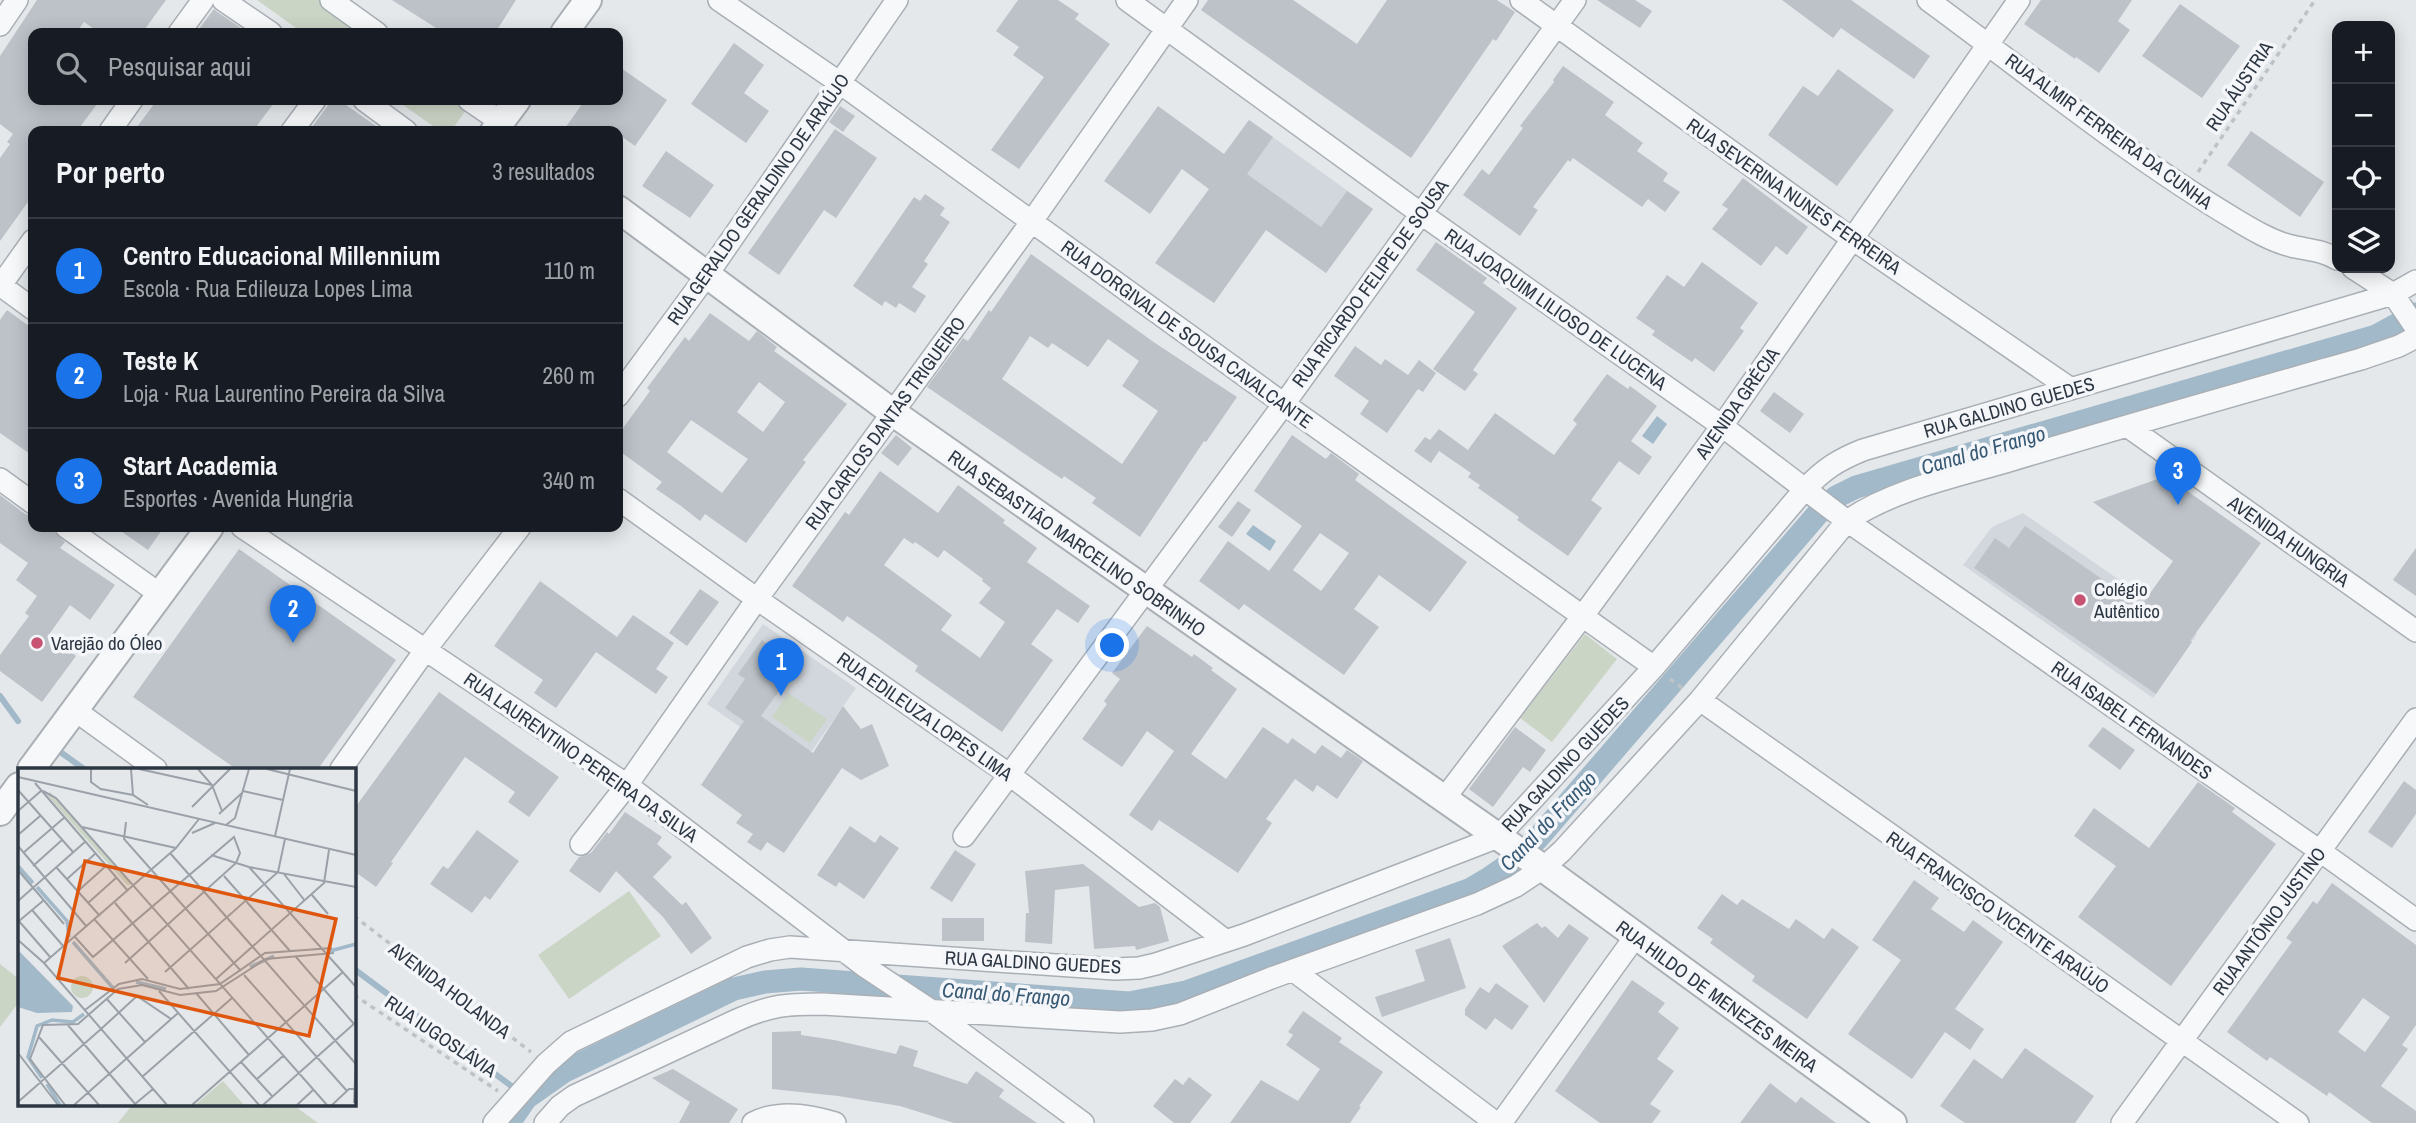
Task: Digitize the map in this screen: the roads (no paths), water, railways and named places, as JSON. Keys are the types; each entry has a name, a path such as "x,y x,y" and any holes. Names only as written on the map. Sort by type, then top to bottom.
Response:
{"street":[{"path":"0,25 17,0"},
{"path":"183,28 203,0"},
{"path":"223,0 264,28"},
{"path":"331,0 370,28"},
{"path":"567,28 587,0"},
{"name":"RUA DORGIVAL DE SOUSA CAVALCANTE","path":"719,0 840,83 1654,667"},
{"name":"RUA GERALDO GERALDINO DE ARAÚJO","path":"623,389 707,275 897,0"},
{"name":"RUA JOAQUIM LILIOSO DE LUCENA","path":"1127,0 1420,213 1722,426 1847,520"},
{"name":"RUA CARLOS DANTAS TRIGUEIRO","path":"581,844 627,785 757,599 1032,221 1187,0"},
{"name":"RUA SEVERINA NUNES FERREIRA","path":"1521,0 1851,238 2071,389"},
{"name":"RUA RICARDO FELIPE DE SOUSA","path":"964,836 1284,404 1575,0"},
{"name":"RUA ALMIR FERREIRA DA CUNHA","path":"1928,0 2146,162 2235,219 2292,247 2332,256"},
{"name":"AVENIDA GRÉCIA","path":"1444,799 1722,426 2019,0"},
{"path":"114,126 128,105"},
{"path":"296,126 311,105"},
{"path":"371,105 399,126"},
{"path":"476,105 501,126"},
{"path":"504,126 514,105"},
{"name":"RUA SEBASTIÃO MARCELINO SOBRINHO","path":"623,213 892,412 1543,868"},
{"path":"28,247 1,285 28,305"},
{"path":"545,1123 560,1106 574,1096 759,1010 782,1004 920,1004 1120,1022 1152,1020 1180,1014 1477,904 1516,886 1562,851 1700,700 1847,520 1866,507 1904,493 2399,346 2415,330 2395,297 2360,273"},
{"name":"RUA GALDINO GUEDES","path":"494,1123 546,1064 572,1042 747,957 770,950 790,947 1115,969 1139,968 1226,941 1498,837 1654,667 1805,488 1824,470 1863,450 2395,297 2416,281"},
{"name":"AVENIDA HUNGRIA","path":"2127,426 2416,631"},
{"path":"0,479 28,499"},
{"name":"RUA EDILEUZA LOPES LIMA","path":"623,503 1010,775 1226,941"},
{"name":"RUA ISABEL FERNANDES","path":"1847,520 2416,920"},
{"path":"73,532 161,595"},
{"path":"33,768 206,532"},
{"name":"RUA LAURENTINO PEREIRA DA SILVA","path":"250,532 627,785 864,966 1083,1123"},
{"path":"342,768 426,649 516,532"},
{"name":"RUA FRANCISCO VICENTE ARAÚJO","path":"1700,700 2298,1123"},
{"path":"76,711 155,768"},
{"name":"RUA ANTÔNIO JUSTINO","path":"2122,1123 2416,719"},
{"path":"0,812 18,787"},
{"name":"RUA HILDO DE MENEZES MEIRA","path":"1543,868 1892,1123"},
{"path":"1294,971 1498,1123 1635,937"},
{"path":"753,1123 777,1116 797,1115 835,1123"}],"water":[{"path":"1657,416 1667,424 1653,444 1642,436"},
{"path":"1253,525 1276,541 1270,551 1246,534"}],"waterway":[{"name":"Canal do Frango","path":"509,1123 526,1098 563,1072 734,989 765,982 801,979 1129,1003 1186,992 1471,889 1506,866 1538,838 1821,510 1836,497 1856,487 2376,336 2416,314"},
{"path":"0,696 18,721"},
{"path":"59,751 83,768"},
{"path":"355,970 518,1091"}],"place":[{"name":"Start Academia","path":"2178,505"},
{"name":"Colégio Autêntico","path":"2080,600"},
{"name":"Varejão do Óleo","path":"37,643"},
{"name":"Teste K","path":"293,643"},
{"name":"Centro Educacional Millennium","path":"781,696"}]}
